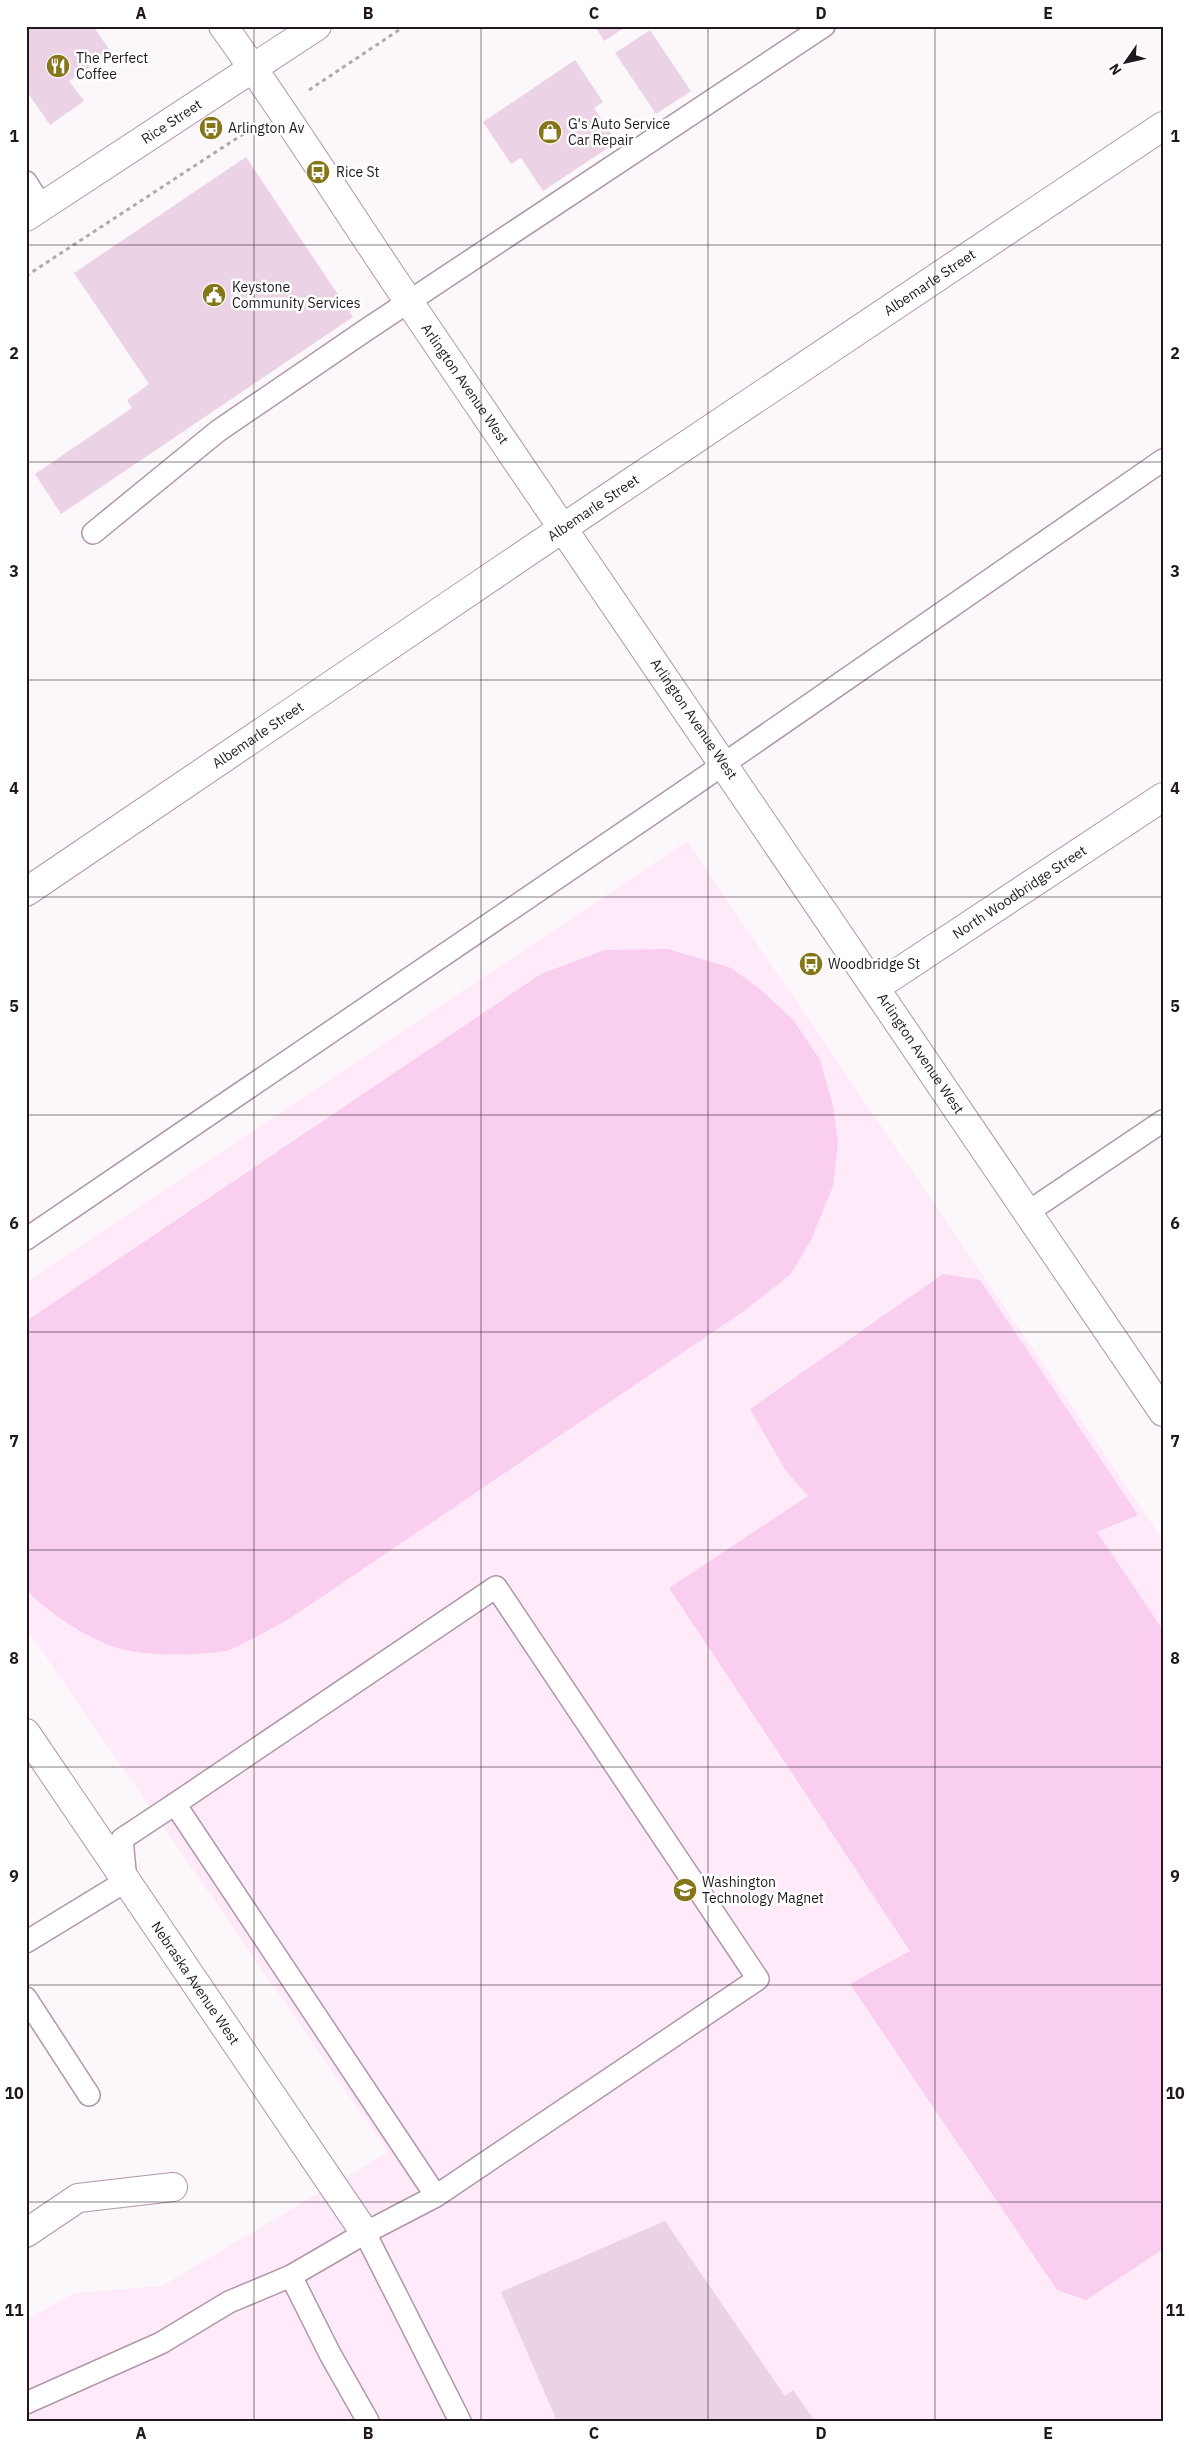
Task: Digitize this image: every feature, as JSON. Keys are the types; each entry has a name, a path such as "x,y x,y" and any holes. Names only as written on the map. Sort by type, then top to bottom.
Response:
{"street":[{"name":"Arlington Avenue West","path":"223,26 409,302 565,526 726,763 1163,1412"},
{"name":"Rice Street","path":"34,212 317,26"},
{"name":"Albemarle Street","path":"26,892 565,526 1163,126"},
{"name":"North Woodbridge Street","path":"876,987 1163,797"},
{"name":"Nebraska Avenue West","path":"26,1733 365,2234"},
{"path":"26,2233 78,2198 173,2187"}],"lane":[{"path":"93,533 218,432 409,302 824,26"},
{"path":"26,182 34,212"},
{"path":"26,1239 726,763 1163,460"},
{"path":"1028,1212 1163,1121"},
{"path":"26,1942 126,1881 122,1839 496,1587 758,1979 436,2196 291,2276 229,2302 161,2343 26,2403"},
{"path":"175,1804 436,2196"},
{"path":"26,1998 89,2096"},
{"path":"365,2234 460,2421"},
{"path":"291,2276 330,2354 368,2421"}],"path":[{"path":"26,276 404,26"}],"shaded area":[{"name":"Washington Technology Magnet","path":"687,841 1163,1540 1163,2421 26,2421 26,2320 74,2293 162,2286 388,2152 26,1628 26,1282"},
{"path":"668,949 731,968 761,990 794,1021 820,1060 833,1106 838,1143 833,1186 811,1240 790,1275 741,1313 289,1619 231,1649 213,1653 173,1654 146,1653 122,1649 97,1640 70,1625 35,1598 26,1589 26,1323 28,1320 541,974 605,950"},
{"path":"943,1274 980,1280 1138,1515 1097,1532 1163,1630 1163,2249 1086,2300 1057,2290 850,1984 910,1951 669,1588 808,1496 786,1471 750,1409"}],"building":[{"name":"The Perfect Coffee","path":"26,26 93,26 111,52 69,81 84,101 50,125 26,90"},
{"path":"595,26 627,26 604,41"},
{"path":"650,30 691,91 656,114 615,53"},
{"name":"G's Auto Service Car Repair","path":"575,60 603,102 594,108 617,142 543,191 521,158 511,164 483,122"},
{"name":"Keystone Community Services","path":"246,157 353,317 61,514 35,474 132,408 127,400 149,384 74,273"},
{"path":"665,2221 785,2396 793,2390 815,2421 557,2421 501,2292"}],"place":[{"name":"The Perfect Coffee","path":"58,66"},
{"name":"Arlington Av","path":"211,128"},
{"name":"G's Auto Service Car Repair","path":"550,132"},
{"name":"Rice St","path":"318,172"},
{"name":"Keystone Community Services","path":"214,295"},
{"name":"Woodbridge St","path":"811,964"},
{"name":"Washington Technology Magnet","path":"685,1890"}]}
